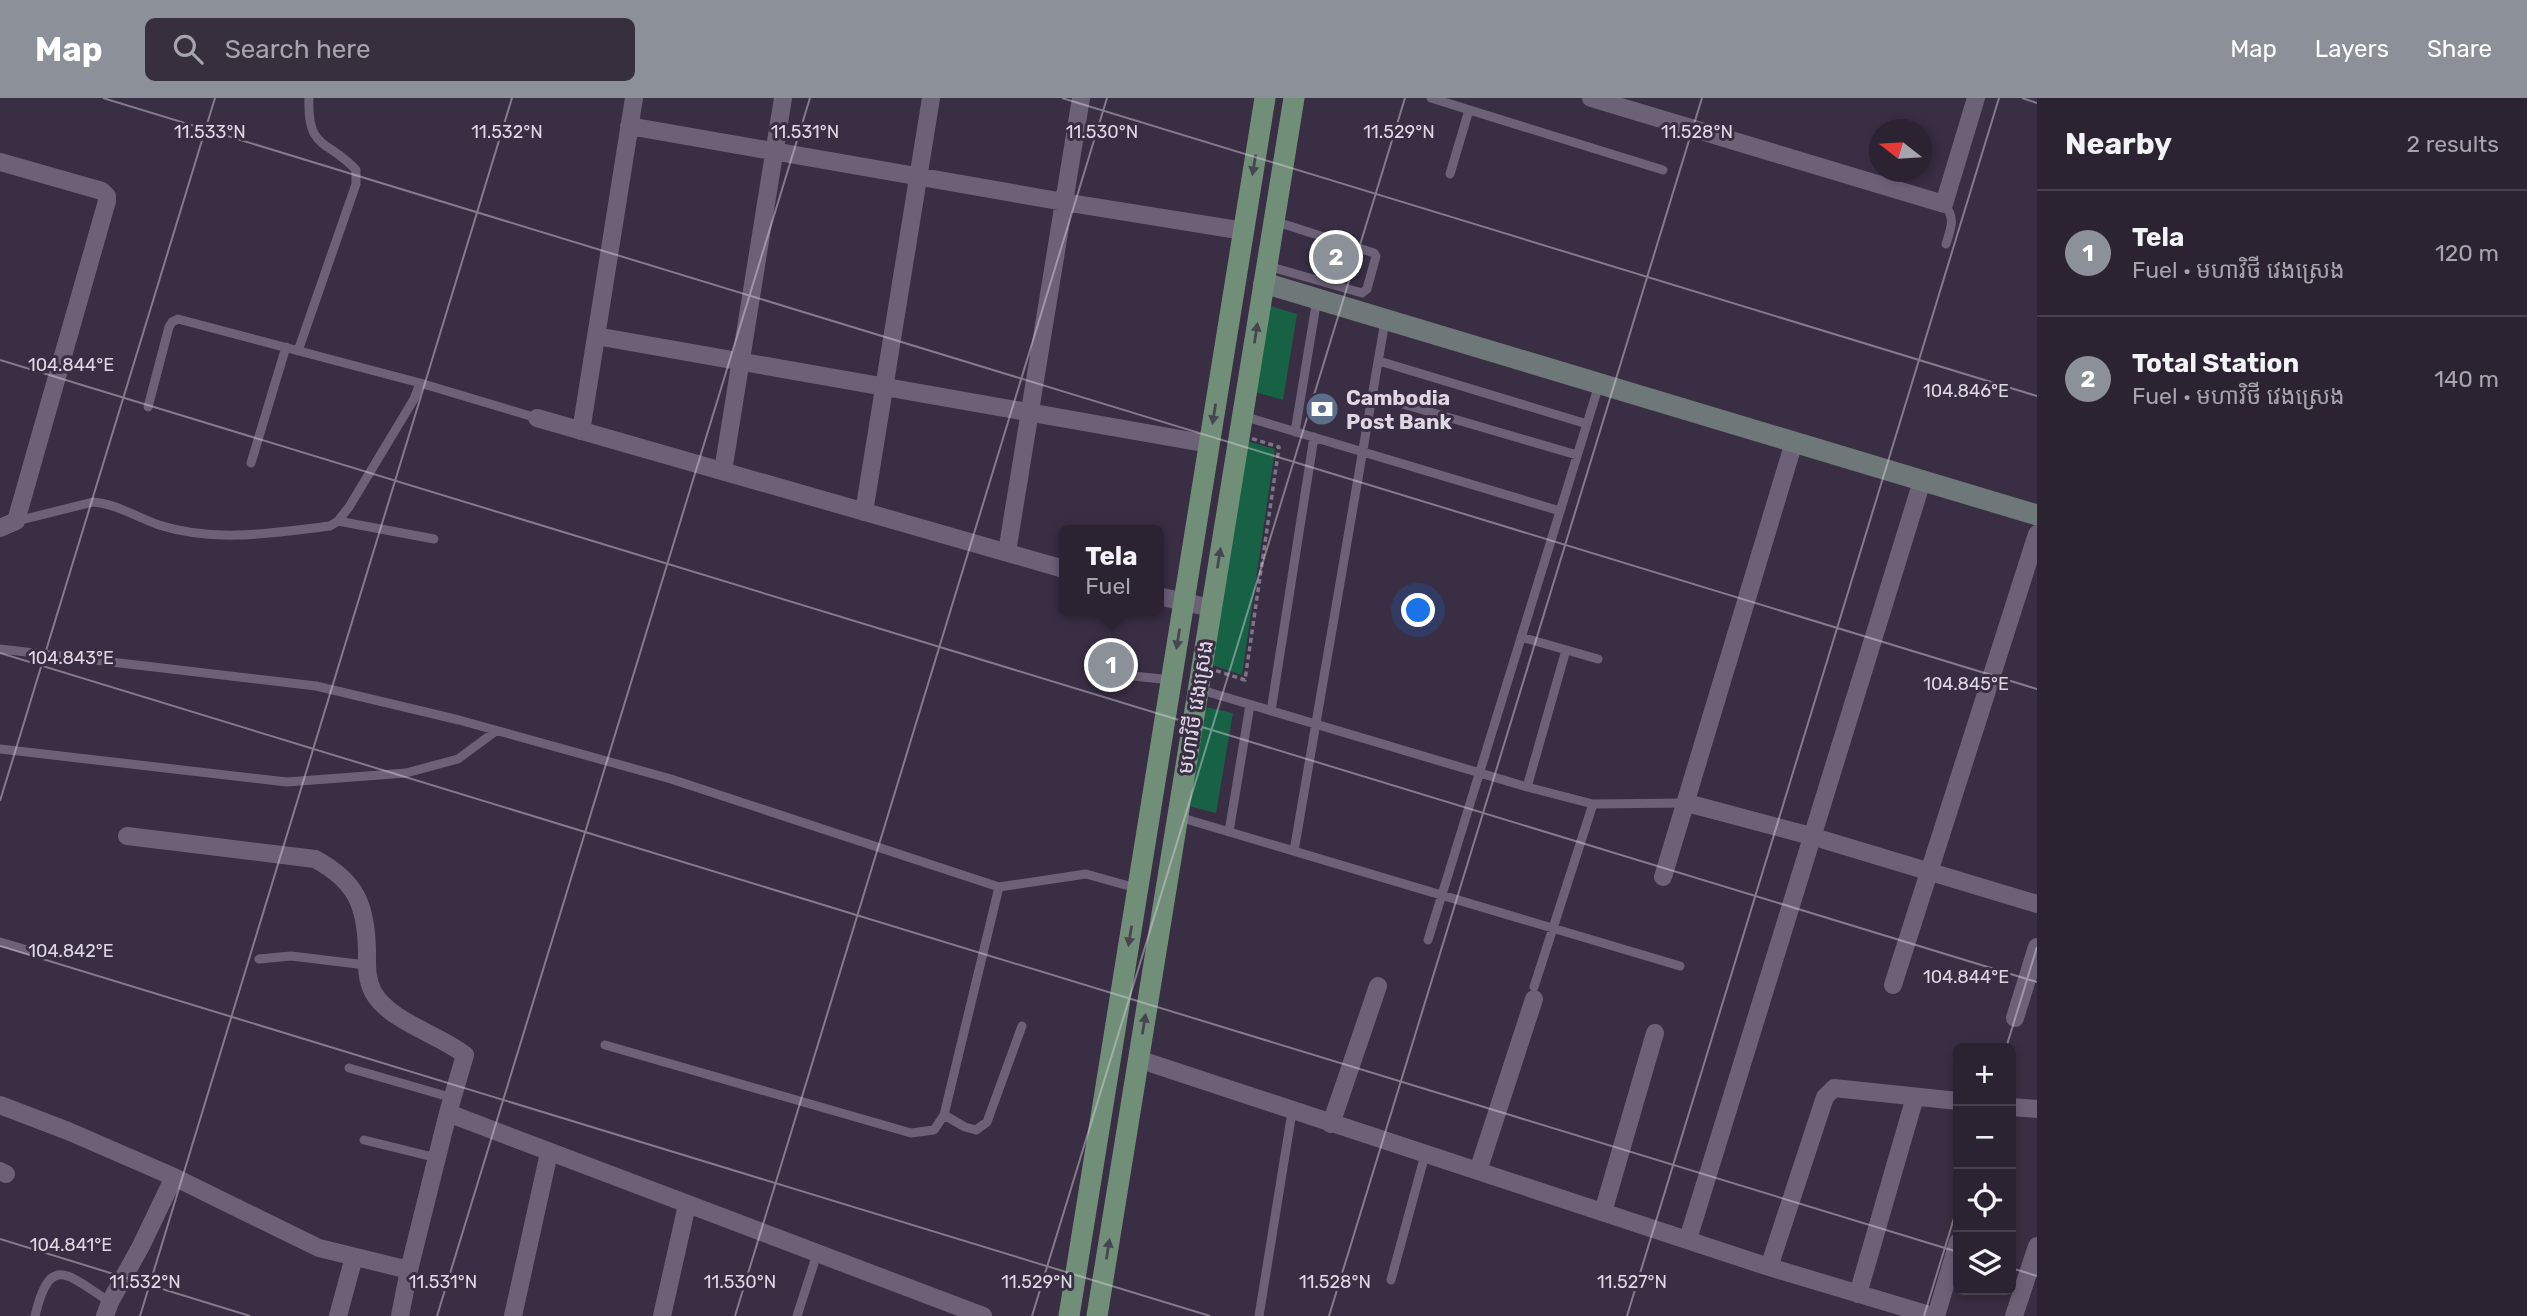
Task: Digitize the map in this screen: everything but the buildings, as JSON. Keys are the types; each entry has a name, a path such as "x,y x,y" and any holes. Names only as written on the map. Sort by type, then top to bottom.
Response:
{"main road":[{"name":"មហាវិថី វេងស្រេង","path":"1069,1316 1265,98"},
{"name":"មហាវិថី វេងស្រេង","path":"1097,1316 1294,98"},
{"path":"1138,889 1166,893"}],"street":[{"path":"581,431 634,98"},
{"path":"723,471 783,98"},
{"path":"864,512 932,98"},
{"path":"1007,552 1081,98"},
{"path":"1591,98 1944,204 1976,98"},
{"path":"629,126 1244,231"},
{"path":"0,162 103,191 107,196 8,525"},
{"path":"1265,274 1317,299 2037,515"},
{"path":"596,336 1209,444"},
{"path":"537,418 1059,568"},
{"path":"1663,877 1794,442"},
{"path":"1688,1239 1922,481"},
{"path":"1893,985 2037,534"},
{"path":"1164,598 1211,608"},
{"path":"1687,803 1811,836 2037,904"},
{"path":"127,836 315,859 337,870 362,906 367,948 366,965 373,993 398,1017 466,1055 450,1105 400,1316"},
{"path":"2015,1018 2037,947"},
{"path":"1331,1124 1378,986"},
{"path":"1478,1171 1534,993"},
{"path":"1603,1212 1655,1033"},
{"path":"1138,1059 1292,1112 1769,1267 1934,1316 1953,1257"},
{"path":"1769,1267 1825,1097 1834,1088 1953,1101"},
{"path":"1858,1294 1915,1097"},
{"path":"0,1105 174,1177 319,1248 409,1270"},
{"path":"450,1105 549,1153 817,1254 950,1310 983,1316"},
{"path":"2016,1107 2037,1109"},
{"path":"513,1316 549,1153"},
{"path":"107,1309 174,1177"},
{"path":"662,1316 687,1205"},
{"path":"2014,1316 2037,1246"},
{"path":"338,1316 354,1257"}],"lane":[{"path":"298,351 356,184 356,170 345,159 321,145 313,132 309,98"},
{"path":"1431,98 1662,170"},
{"path":"1450,174 1469,110"},
{"path":"1944,204 1953,222 1946,244"},
{"path":"1265,274 1362,293 1367,289 1376,256 1374,253 1274,221"},
{"path":"1295,432 1317,299"},
{"path":"148,407 172,322 178,319 420,383 537,418"},
{"path":"1294,851 1384,327"},
{"path":"251,463 286,348"},
{"path":"1378,361 1587,424"},
{"path":"8,525 93,502 106,503 159,525 202,534 260,535 330,526 338,521 349,507 414,398 420,383"},
{"path":"1428,940 1598,388"},
{"path":"1372,394 1577,455"},
{"path":"1242,416 1560,511"},
{"path":"1271,711 1314,437"},
{"path":"338,521 434,539"},
{"path":"1521,637 1598,659"},
{"path":"0,649 316,686 671,779 999,887 1086,874 1138,889"},
{"path":"1527,787 1566,650"},
{"path":"1124,675 1171,680"},
{"path":"1198,689 1527,787 1593,804 1687,803"},
{"path":"1229,832 1250,705"},
{"path":"0,749 288,782 406,774 458,759 496,731"},
{"path":"1534,993 1593,804"},
{"path":"1178,817 1680,966"},
{"path":"605,1045 911,1133 934,1130 944,1115 999,887"},
{"path":"0,942 41,954"},
{"path":"259,959 291,956 366,965"},
{"path":"944,1115 965,1128 976,1130 987,1122 1022,1026"},
{"path":"349,1069 450,1105"},
{"path":"1259,1316 1292,1112"},
{"path":"364,1140 437,1158"},
{"path":"1391,1280 1425,1155"},
{"path":"797,1316 817,1254"},
{"path":"35,1316 41,1291 48,1279 55,1275 74,1279 107,1309"}],"path":[{"path":"1244,436 1279,447 1245,680 1208,668 1242,450 1244,436"}],"green space":[{"path":"1270,306 1297,314 1283,400 1255,392"},
{"path":"1247,441 1275,449 1242,675 1212,665"},
{"path":"1206,707 1233,713 1216,813 1189,806"}],"place":[{"name":"Total Station","path":"1336,257"},
{"name":"Cambodia Post Bank","path":"1322,409"},
{"name":"Tela","path":"1111,665"}]}
